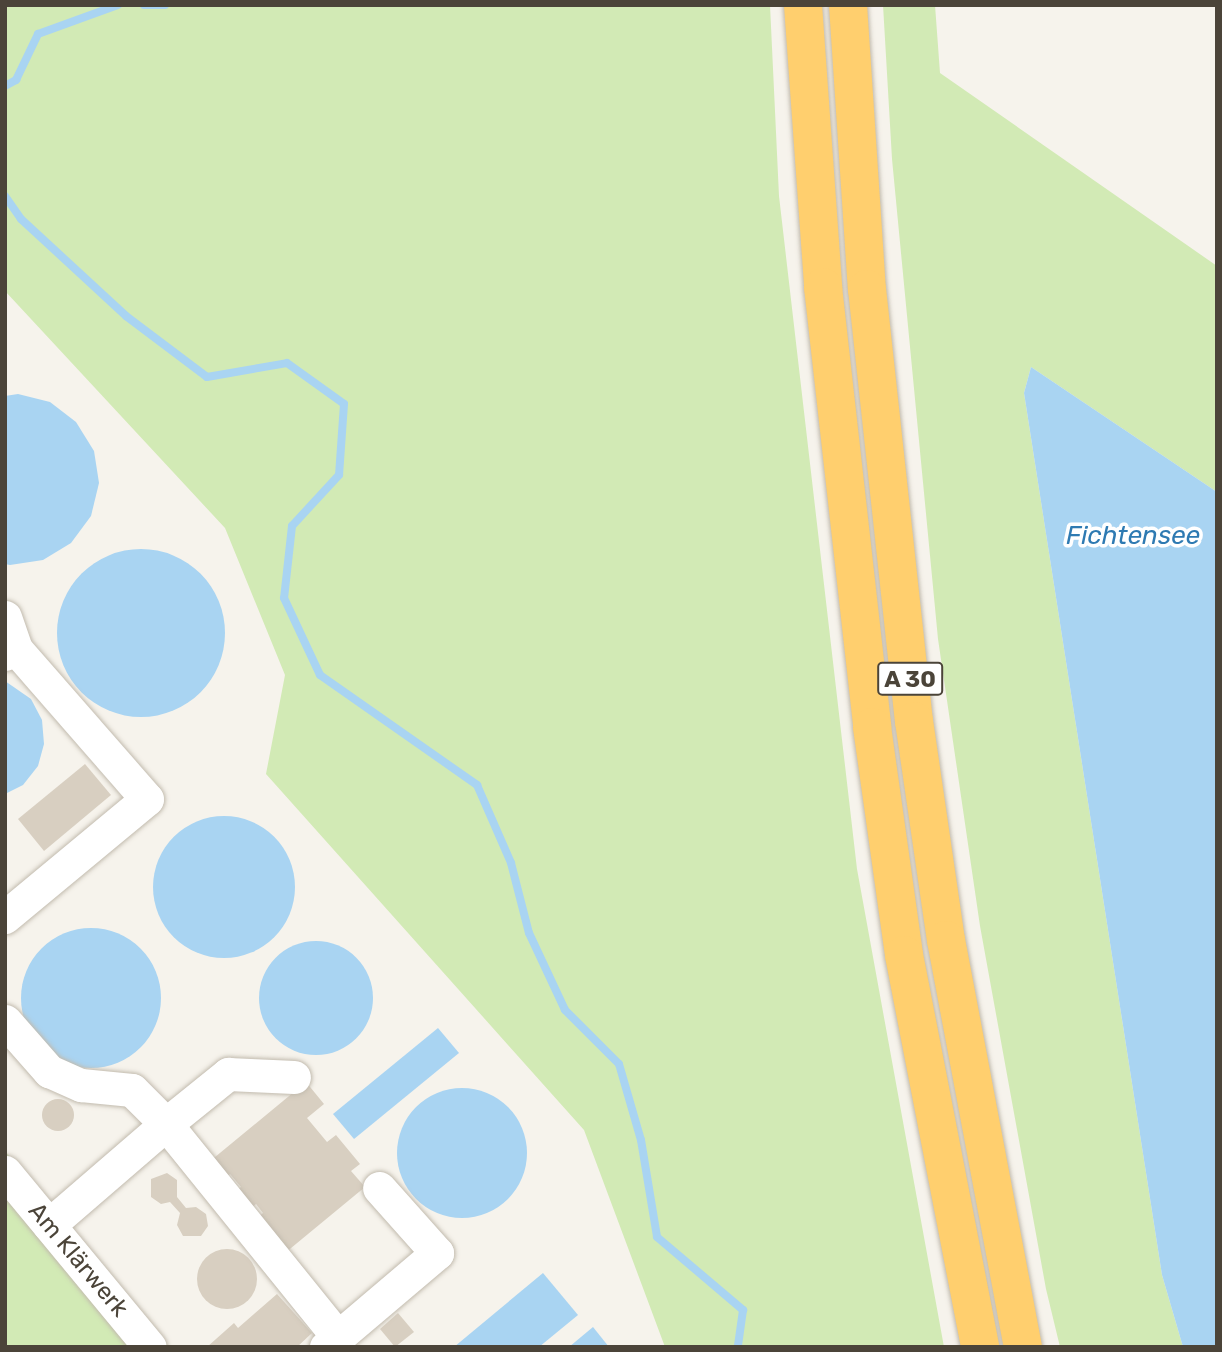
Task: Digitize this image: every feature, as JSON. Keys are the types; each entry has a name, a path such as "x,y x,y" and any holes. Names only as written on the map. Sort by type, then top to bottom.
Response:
{"highway":[{"name":"A 30","path":"803,5 823,287 872,727 904,955 980,1347"},
{"name":"A 30","path":"848,5 867,289 914,721 946,940 1023,1347"}],"street":[{"path":"5,617 10,652 147,799 5,917"},
{"path":"5,1021 49,1071 81,1085 132,1090 166,1124 332,1342 437,1253 379,1188"},
{"path":"49,1225 228,1074 295,1077"},
{"name":"Am Klärwerk","path":"5,1172 150,1347"}],"green space":[{"path":"5,5 770,5 779,196 857,869 944,1347 665,1347 584,1130 266,774 285,675 225,528 5,291"},
{"path":"883,5 935,5 940,73 1217,266 1217,492 1031,367 1024,393 1162,1275 1183,1347 1060,1347 1046,1289 980,926 938,639 892,159"},
{"path":"5,1151 42,1194 169,1347 5,1347"}],"water":[{"name":"Fichtensee","path":"1031,367 1217,492 1217,1347 1183,1347 1162,1275 1024,393"},
{"path":"18,394 50,402 76,422 94,451 99,483 91,516 71,543 43,560 10,565 5,564 5,396"},
{"path":"141,549 173,555 201,573 219,601 225,633 219,665 201,693 173,711 141,717 109,711 81,693 63,665 57,633 63,601 81,573 109,555"},
{"path":"5,681 31,699 42,720 44,744 38,766 23,785 5,794"},
{"path":"224,816 251,822 274,837 289,860 295,887 289,914 274,937 251,952 224,958 197,952 174,937 159,914 153,887 159,860 174,837 197,822"},
{"path":"91,928 118,933 141,948 156,971 161,998 156,1025 141,1048 118,1063 91,1068 64,1063 41,1048 26,1025 21,998 26,971 41,948 64,933"},
{"path":"316,941 338,946 356,958 368,976 373,998 368,1020 356,1038 338,1050 316,1055 294,1050 276,1038 264,1020 259,998 264,976 276,958 294,946"},
{"path":"438,1028 459,1053 354,1139 333,1114"},
{"path":"462,1088 487,1093 508,1107 522,1128 527,1153 522,1178 508,1199 487,1213 462,1218 437,1213 416,1199 402,1178 397,1153 402,1128 416,1107 437,1093"},
{"path":"543,1273 578,1315 539,1347 454,1347"},
{"path":"593,1327 609,1347 569,1347"}],"building":[{"path":"85,764 111,795 44,851 18,819"},
{"path":"306,1082 324,1104 307,1118 327,1142 336,1135 360,1164 351,1171 365,1187 285,1253 256,1219 263,1213 256,1204 249,1210 234,1192 241,1187 230,1174 224,1179 209,1162"},
{"path":"58,1099 69,1104 74,1115 69,1126 58,1131 47,1126 42,1115 47,1104"},
{"path":"167,1173 177,1180 177,1197 186,1208 196,1207 206,1214 208,1226 201,1236 183,1236 177,1225 180,1213 170,1202 161,1204 151,1197 151,1179"},
{"path":"227,1249 248,1258 257,1279 248,1300 227,1309 206,1300 197,1279 206,1258"},
{"path":"277,1294 312,1333 297,1347 207,1347 234,1323 238,1328"},
{"path":"398,1313 414,1332 395,1347 380,1329"}],"waterway":[{"path":"5,86 16,80 38,34 118,5"},
{"path":"144,5 165,5"},
{"path":"5,196 21,219 126,316 207,377 287,363 344,404 339,475 292,526 284,598 320,675 477,785 511,863 529,933 565,1010 619,1064 641,1140 657,1237 743,1310 738,1347"}]}
